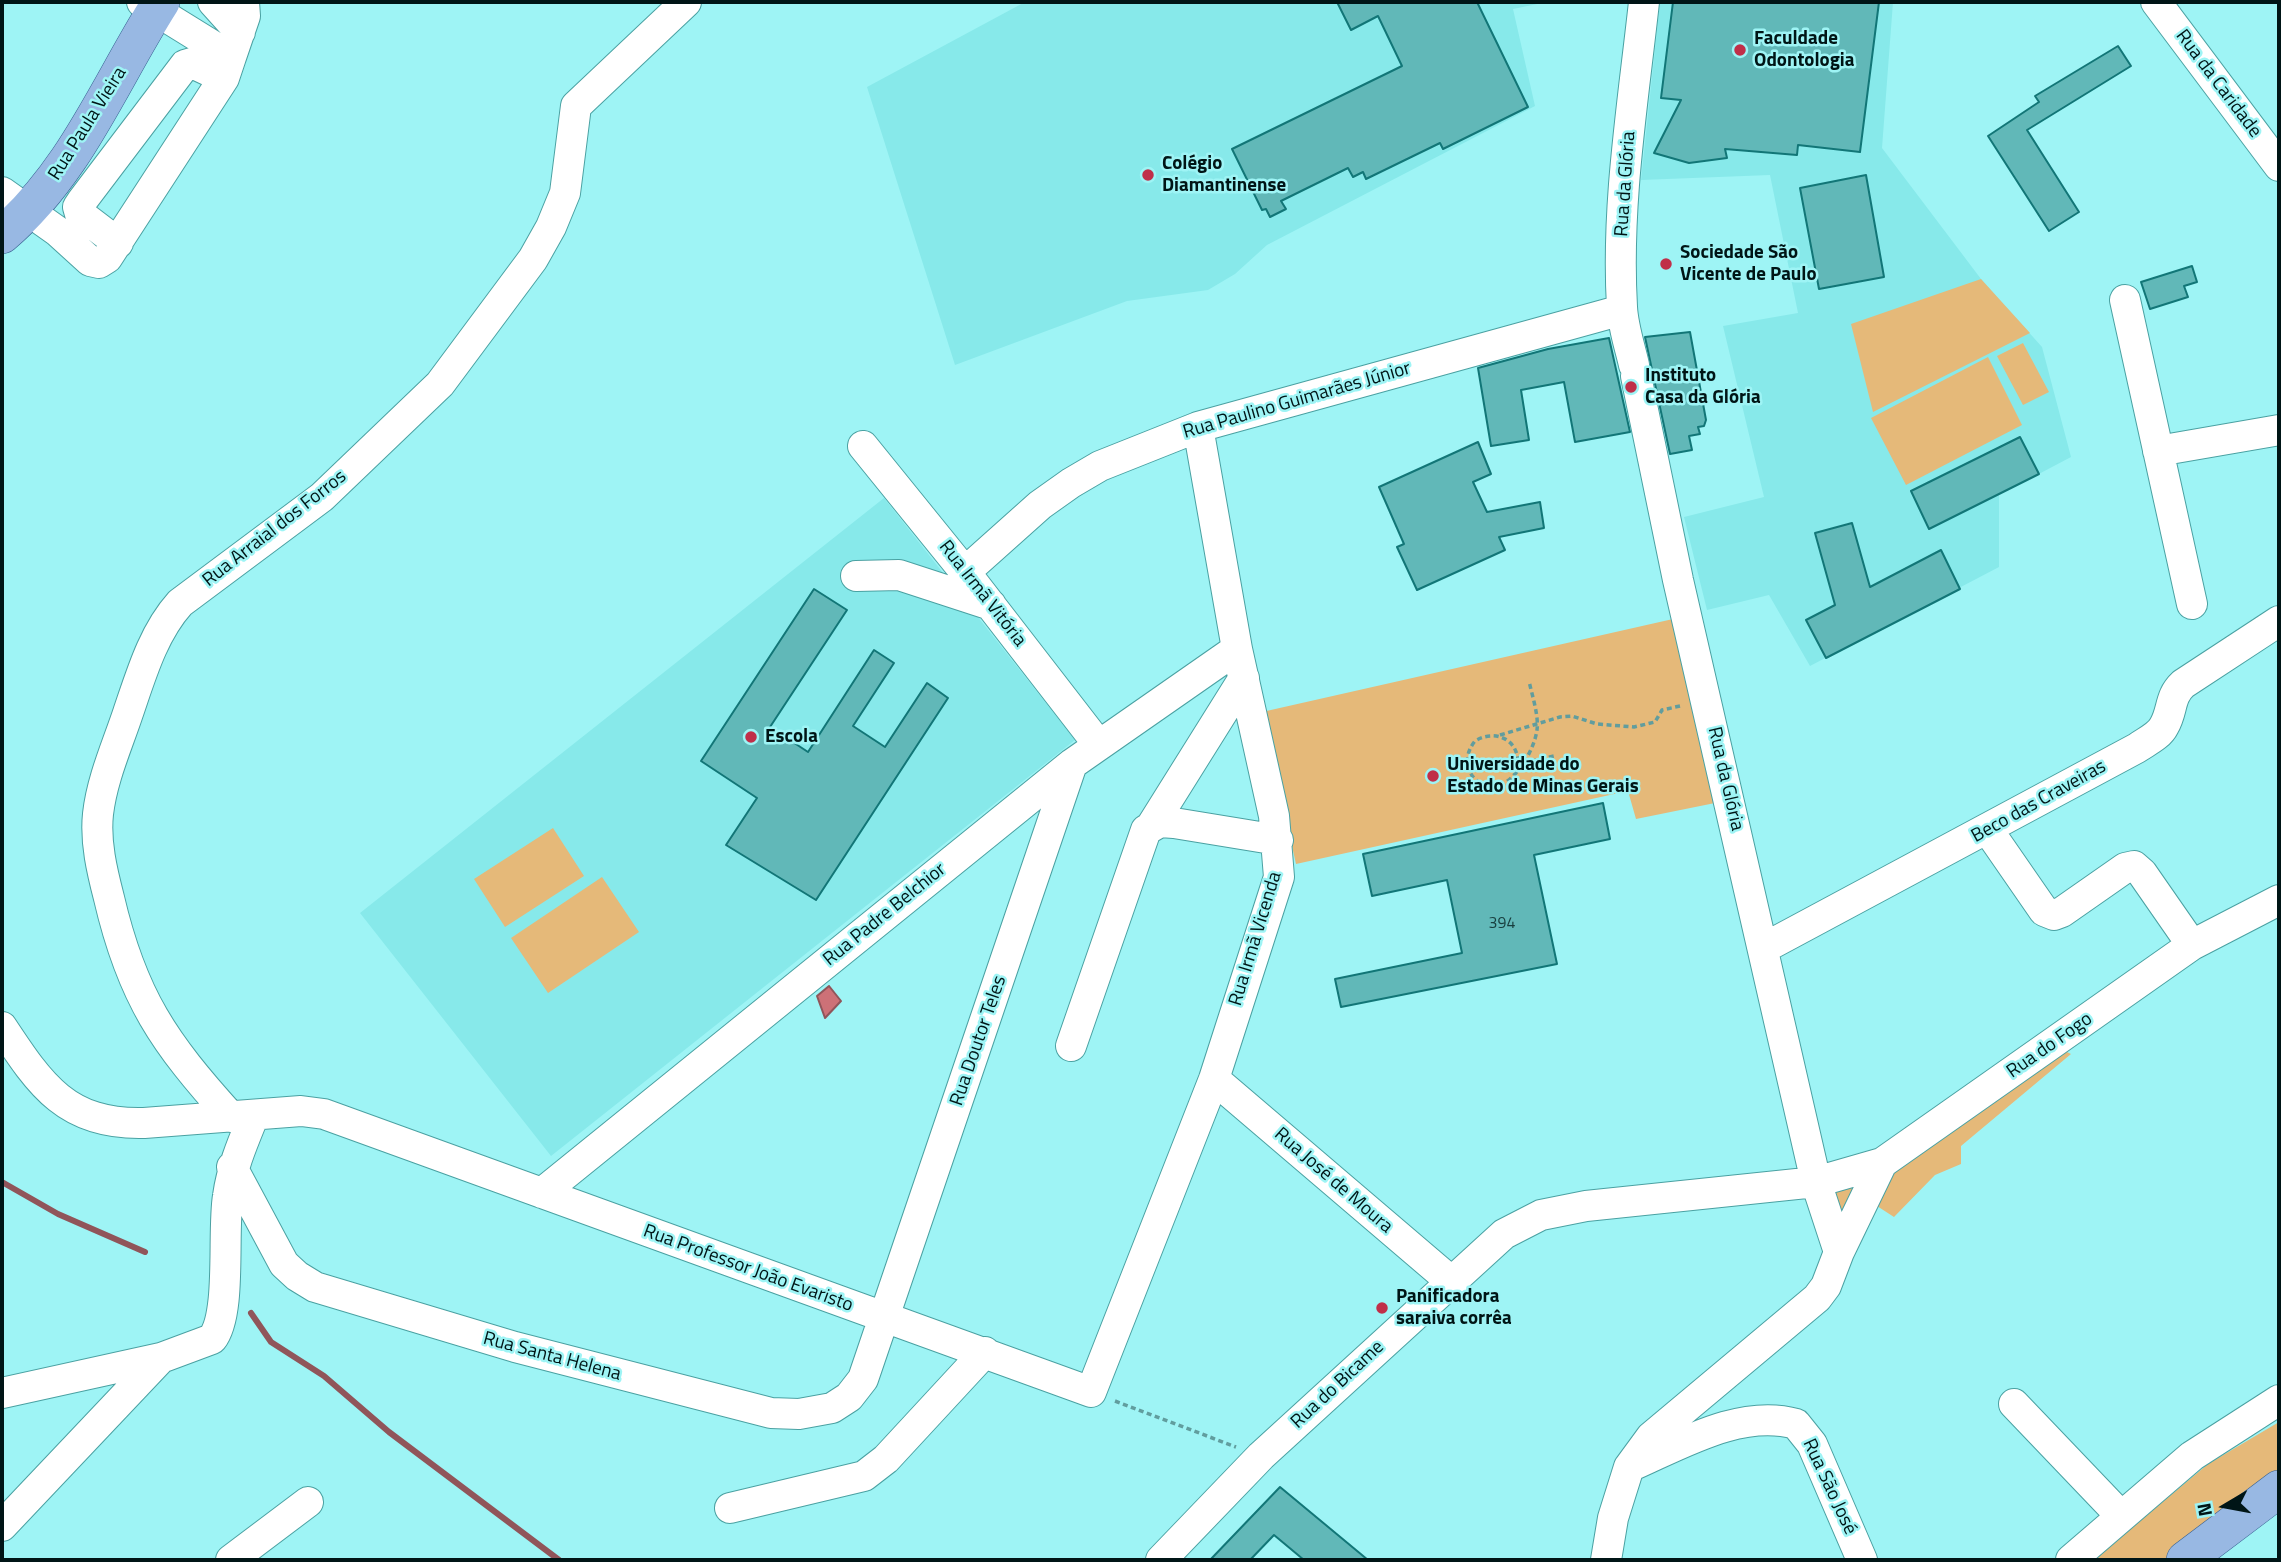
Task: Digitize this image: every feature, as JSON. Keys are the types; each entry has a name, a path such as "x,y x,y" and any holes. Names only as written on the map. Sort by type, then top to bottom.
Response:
{"main road":[{"name":"Rua Paula Vieira","path":"2,235 16,201 51,185 92,123 153,4"},
{"path":"2185,1560 2279,1489"}],"street":[{"path":"213,2 232,56"},
{"path":"16,201 90,261 99,263 107,258 232,56 245,16 244,2"},
{"name":"Rua Arraial dos Forros","path":"243,1116 168,1043 144,1003 120,940 101,862 97,826 102,793 150,652 168,618 180,603 322,497 394,431 439,384 533,259 551,227 565,193 576,106 686,2"},
{"name":"Rua da Glória","path":"1644,2 1624,187 1622,310 1706,700 1816,1182 1839,1252"},
{"name":"Rua da Caridade","path":"2155,2 2279,166"},
{"path":"153,4 232,56"},
{"path":"118,243 80,214 78,207 185,65 232,56"},
{"path":"2125,300 2192,604"},
{"name":"Rua Paulino Guimarães Júnior","path":"965,572 1040,505 1100,466 1198,427 1622,310"},
{"name":"Rua Irmã Vicenda","path":"1091,1392 1214,1079 1279,877 1278,840 1237,649 1198,427"},
{"path":"2158,452 2279,430"},
{"name":"Rua Irmã Vitória","path":"863,446 1098,744"},
{"path":"856,576 899,575 991,605"},
{"name":"Beco das Craveiras","path":"1764,948 1988,830 2159,733 2166,723 2174,693 2183,684 2279,621"},
{"name":"Rua Padre Belchior","path":"542,1193 1072,764 1237,649"},
{"path":"1070,1046 1138,847 1244,678"},
{"name":"Rua Doutor Teles","path":"884,1318 1072,764"},
{"path":"1152,825 1174,823 1278,840"},
{"path":"1988,830 2043,911 2054,915 2062,912 2125,868 2134,866 2142,873 2192,944"},
{"name":"Rua do Fogo","path":"1816,1182 1882,1163 2192,944 2279,900"},
{"name":"Rua Professor João Evaristo","path":"2,1027 42,1084 57,1099 92,1118 118,1124 302,1111 324,1114 1091,1392"},
{"name":"Rua José de Moura","path":"1214,1079 1453,1283"},
{"path":"2,1393 161,1358 207,1342 218,1329 222,1316 225,1228 232,1167 243,1116"},
{"path":"1606,1560 1613,1518 1629,1467 1651,1437 1817,1298 1830,1279 1839,1252 1882,1163"},
{"name":"Rua Santa Helena","path":"232,1167 284,1264 306,1282 515,1348 753,1410 799,1414 841,1404 863,1379 884,1318"},
{"name":"Rua do Bicame","path":"1161,1560 1261,1456 1504,1234 1541,1215 1586,1206 1816,1182"},
{"path":"730,1508 851,1481 877,1468 985,1352"},
{"path":"2,1526 161,1358"},
{"path":"2071,1560 2192,1456 2279,1401"},
{"path":"2014,1404 2121,1516"},
{"name":"Rua São José","path":"1629,1467 1730,1426 1765,1419 1796,1424 1812,1444 1862,1560"},
{"path":"230,1560 308,1502"}],"path":[{"path":"1529,681 1537,724 1530,751 1506,784 1497,787 1480,784 1469,772 1470,748 1482,737 1498,735 1537,724 1572,716 1597,724 1634,727 1655,722 1662,709 1706,700"},
{"path":"1498,735 1506,739 1517,752 1517,770"},
{"path":"1522,763 1554,756"},
{"path":"1091,1392 1261,1456"}],"shaded area":[{"name":"Colégio Diamantinense","path":"1025,2 1547,2 1513,9 1535,106 1267,245 1235,274 1208,290 1127,301 955,365 867,87"},
{"path":"1660,2 1893,2 1882,148 1981,279 2042,347 2071,457 1999,495 1999,567 1810,666 1769,595 1707,610 1684,517 1764,497 1723,326 1798,313 1770,175 1641,180"},
{"path":"1981,279 2030,333 1873,412 1851,324"},
{"path":"2023,343 2049,392 2023,405 1997,356"},
{"path":"1988,357 2022,425 1906,485 1871,418"},
{"path":"884,498 1075,740 551,1156 360,913"},
{"path":"1673,619 1715,803 1636,819 1628,791 1296,864 1262,712"},
{"path":"553,828 584,876 505,927 474,879"},
{"path":"602,877 639,932 548,993 511,938"},
{"path":"829,986 841,1001 825,1018 817,996"},
{"path":"2059,1048 2071,1054 1961,1146 1961,1164 1935,1175 1894,1217 1877,1206 1887,1169"},
{"path":"1859,1178 1841,1217 1832,1185"},
{"path":"2279,1422 2279,1480 2175,1560 2093,1560 2208,1464"}],"building":[{"path":"1337,2 1477,2 1528,107 1443,149 1440,143 1366,179 1363,172 1353,177 1348,168 1281,201 1286,209 1270,217 1266,209 1262,210 1232,149 1402,66 1378,16 1351,30"},
{"name":"Faculdade Odontologia","path":"1673,2 1879,2 1860,152 1798,145 1797,155 1725,149 1727,158 1689,163 1654,153 1681,100 1661,98"},
{"path":"2118,46 2131,66 2027,130 2079,212 2049,231 1988,136 2039,102 2035,96"},
{"path":"1866,175 1884,277 1819,289 1800,188"},
{"path":"2192,266 2197,282 2184,286 2188,297 2150,309 2141,282"},
{"path":"1690,332 1706,420 1704,426 1698,427 1700,434 1689,436 1692,450 1670,454 1645,337"},
{"path":"1609,338 1630,432 1575,442 1564,382 1521,390 1529,440 1491,446 1478,368 1548,349"},
{"path":"2020,437 2039,474 1929,529 1911,491"},
{"path":"1478,442 1491,474 1473,482 1487,512 1540,502 1544,528 1499,537 1505,550 1417,590 1397,547 1404,544 1379,487"},
{"path":"1852,523 1870,587 1941,550 1960,589 1826,658 1806,620 1835,605 1815,533"},
{"name":"Escola","path":"814,589 847,610 770,727 808,752 874,650 894,663 853,726 885,747 927,683 948,698 816,900 726,845 757,798 701,761"},
{"path":"1603,803 1610,839 1534,855 1557,964 1341,1007 1335,979 1462,953 1447,880 1372,896 1363,854"},
{"path":"1280,1487 1368,1560 1304,1560 1274,1535 1250,1560 1210,1560"}],"waterway":[{"path":"2,1182 58,1214 145,1252"},
{"path":"251,1313 271,1342 324,1376 389,1432 559,1560"}],"place":[{"name":"Faculdade Odontologia","path":"1740,50"},
{"name":"Colégio Diamantinense","path":"1148,175"},
{"name":"Sociedade São Vicente de Paulo","path":"1666,264"},
{"name":"Instituto Casa da Glória","path":"1631,387"},
{"name":"Escola","path":"751,737"},
{"name":"Universidade do Estado de Minas Gerais","path":"1433,776"},
{"name":"Panificadora saraiva corrêa","path":"1382,1308"}]}
